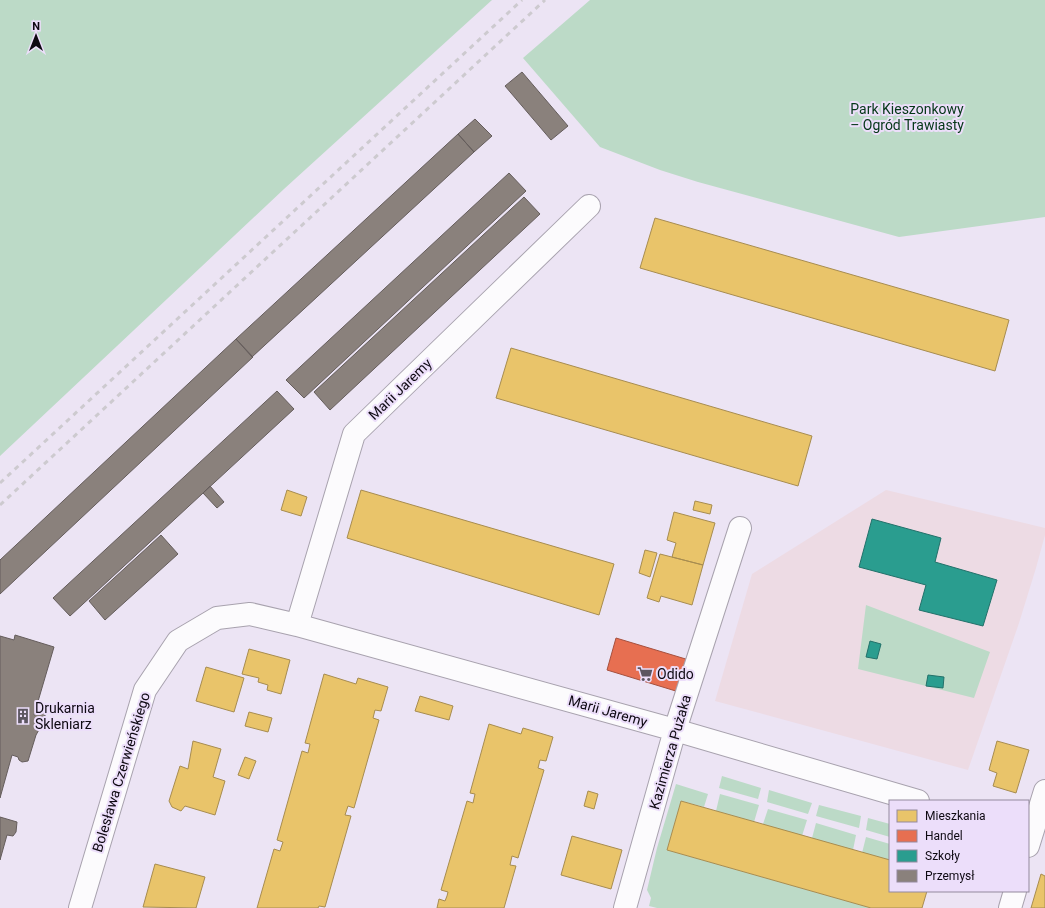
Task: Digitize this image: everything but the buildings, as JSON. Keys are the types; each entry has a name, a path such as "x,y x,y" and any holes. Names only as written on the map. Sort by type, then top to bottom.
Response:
{"street":[{"name":"Marii Jaremy","path":"297,625 354,434 589,206"},
{"name":"Kazimierza Pużaka","path":"625,908 676,730 740,528"},
{"name":"Marii Jaremy","path":"217,618 250,614 297,625 676,730 915,800"},
{"name":"Bolesława Czerwieńskiego","path":"80,908 145,690 178,641 217,618"},
{"path":"1033,838 1045,791"},
{"path":"1010,908 1015,892"}],"shaded area":[{"path":"886,490 1045,528 1045,535 1036,568 1019,623 968,770 715,701 752,574"}],"green space":[{"path":"0,0 492,0 284,189 0,456"},
{"name":"Park Kieszonkowy – Ogród Trawiasty","path":"590,0 1045,0 1045,217 899,237 698,182 660,170 600,147 523,58"},
{"path":"866,605 990,652 974,698 858,669"},
{"path":"722,776 761,788 758,799 719,788"},
{"path":"676,784 708,794 704,807 681,801 667,850 871,908 657,908 649,906 651,898 647,890 657,848"},
{"path":"769,790 812,803 808,814 767,802"},
{"path":"720,794 759,805 754,822 716,811"},
{"path":"819,805 861,816 859,828 816,816"},
{"path":"768,809 807,820 802,836 763,824"},
{"path":"868,818 889,824 889,837 866,830"},
{"path":"816,823 856,835 853,850 812,838"},
{"path":"866,837 889,844 889,860 862,853"}],"railway":[{"path":"0,483 522,0"},
{"path":"0,505 545,0"}],"place":[{"name":"Odido","path":"645,674"},
{"name":"Drukarnia Skleniarz","path":"23,716"}]}
